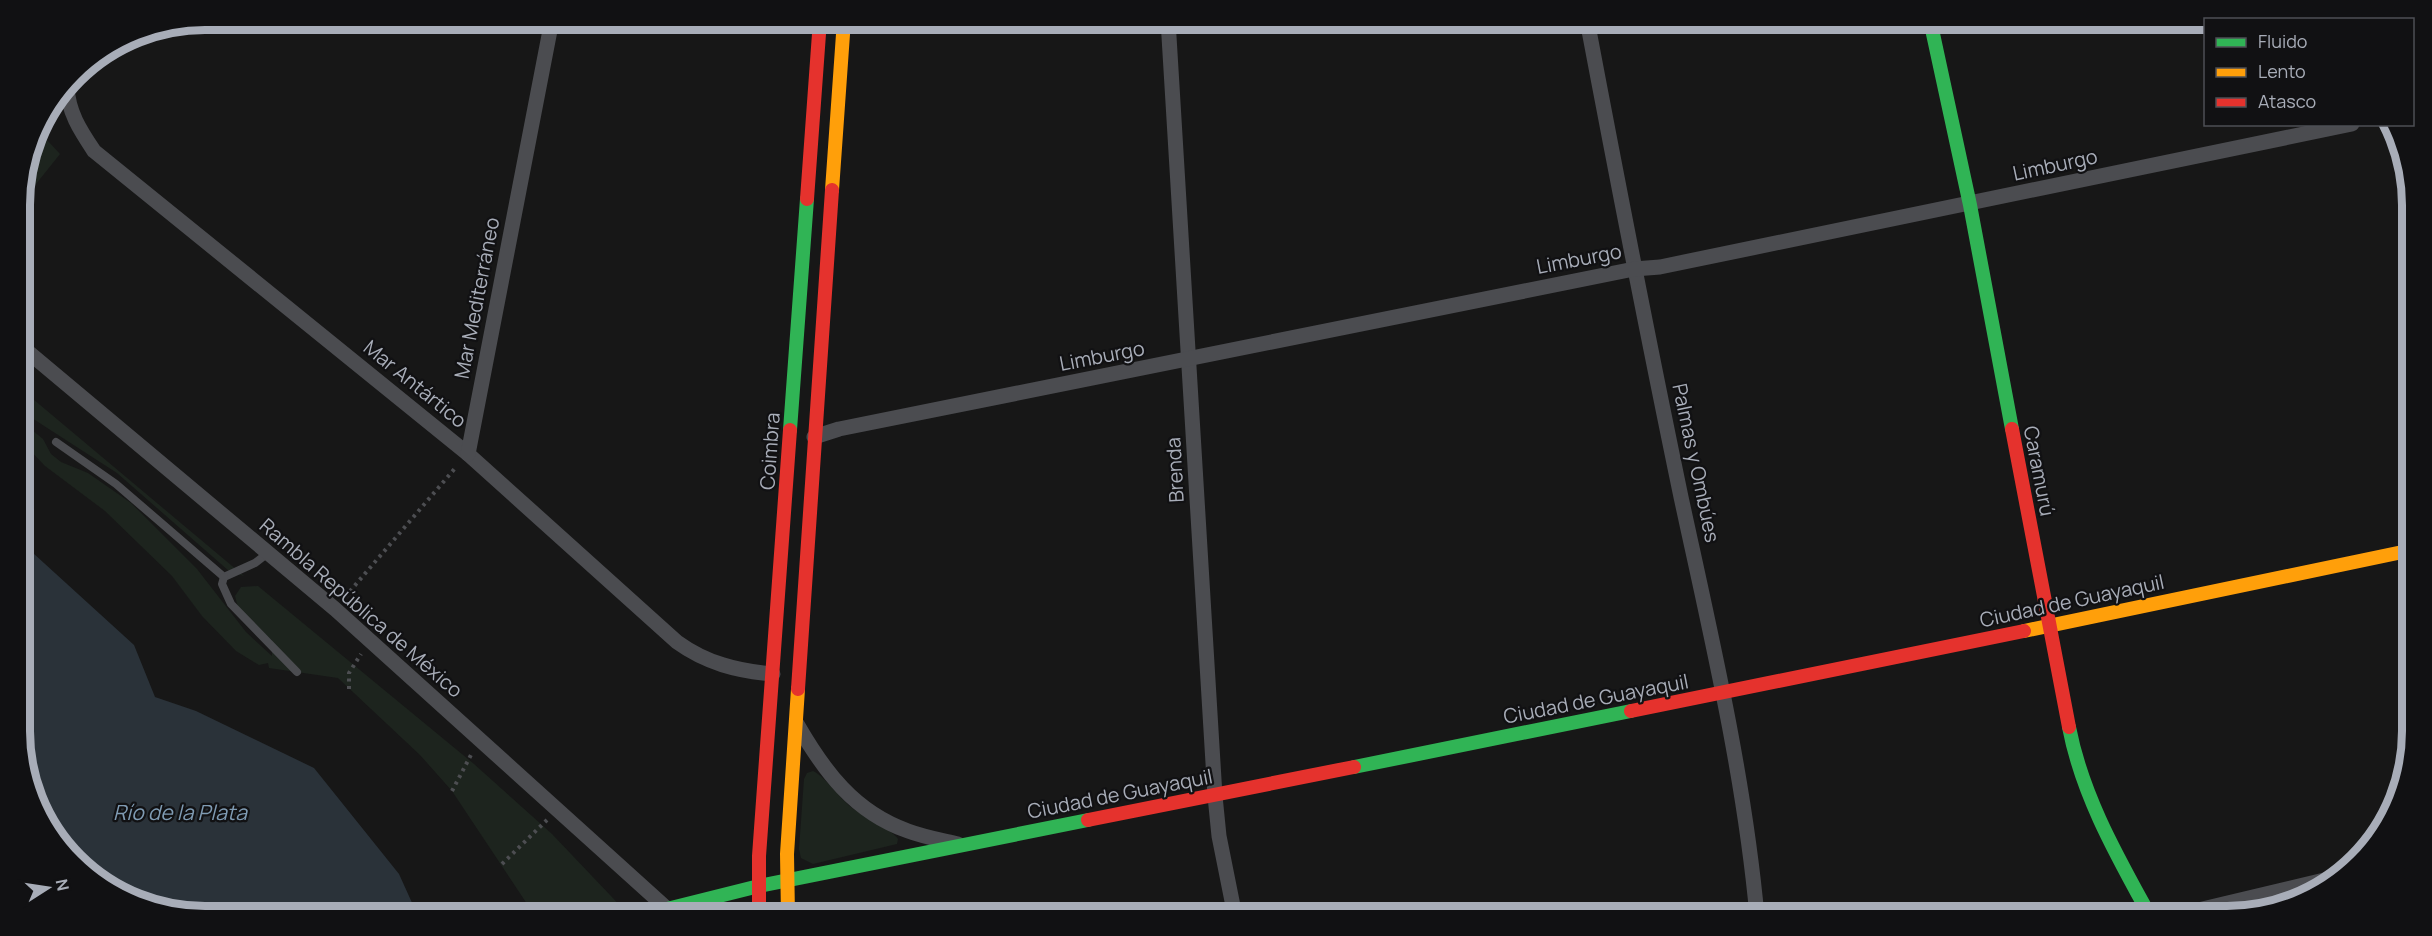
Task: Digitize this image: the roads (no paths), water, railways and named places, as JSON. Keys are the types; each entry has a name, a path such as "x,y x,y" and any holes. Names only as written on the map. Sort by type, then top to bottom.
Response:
{"main road":[{"name":"Coimbra","path":"759,906 773,674 819,30"},
{"path":"788,906 795,722 843,30"},
{"name":"Caramurú","path":"1932,30 1970,205 2071,738 2085,782 2108,840 2144,906"},
{"name":"Ciudad de Guayaquil","path":"787,881 1723,693 2402,552"},
{"path":"759,886 787,881"},
{"name":"Rambla República de México","path":"694,906 759,886"}],"street":[{"name":"Mar Mediterráneo","path":"468,454 550,30"},
{"name":"Brenda","path":"1169,30 1215,796 1219,836 1233,906"},
{"name":"Palmas y Ombúes","path":"1589,30 1634,269 1723,693 1750,844 1756,906"},
{"name":"Mar Antártico","path":"68,97 68,104 79,129 94,152 468,454 676,642 696,656 718,664 742,671 773,674"},
{"name":"Limburgo","path":"814,437 839,429 1634,269 1660,267 1970,205 2343,126"},
{"name":"Rambla República de México","path":"30,354 335,609 663,906"},
{"path":"795,722 818,761 837,783 868,810 908,831 963,845"},
{"path":"2215,906 2315,882"}],"lane":[{"path":"56,442 116,484 224,577"},
{"path":"268,553 255,563 224,577 222,584 231,604 297,672"}],"water":[{"name":"Río de la Plata","path":"30,550 134,645 155,697 196,711 314,768 399,874 413,906 194,906 171,903 128,888 90,863 73,846 48,808 33,765 30,731"}]}
